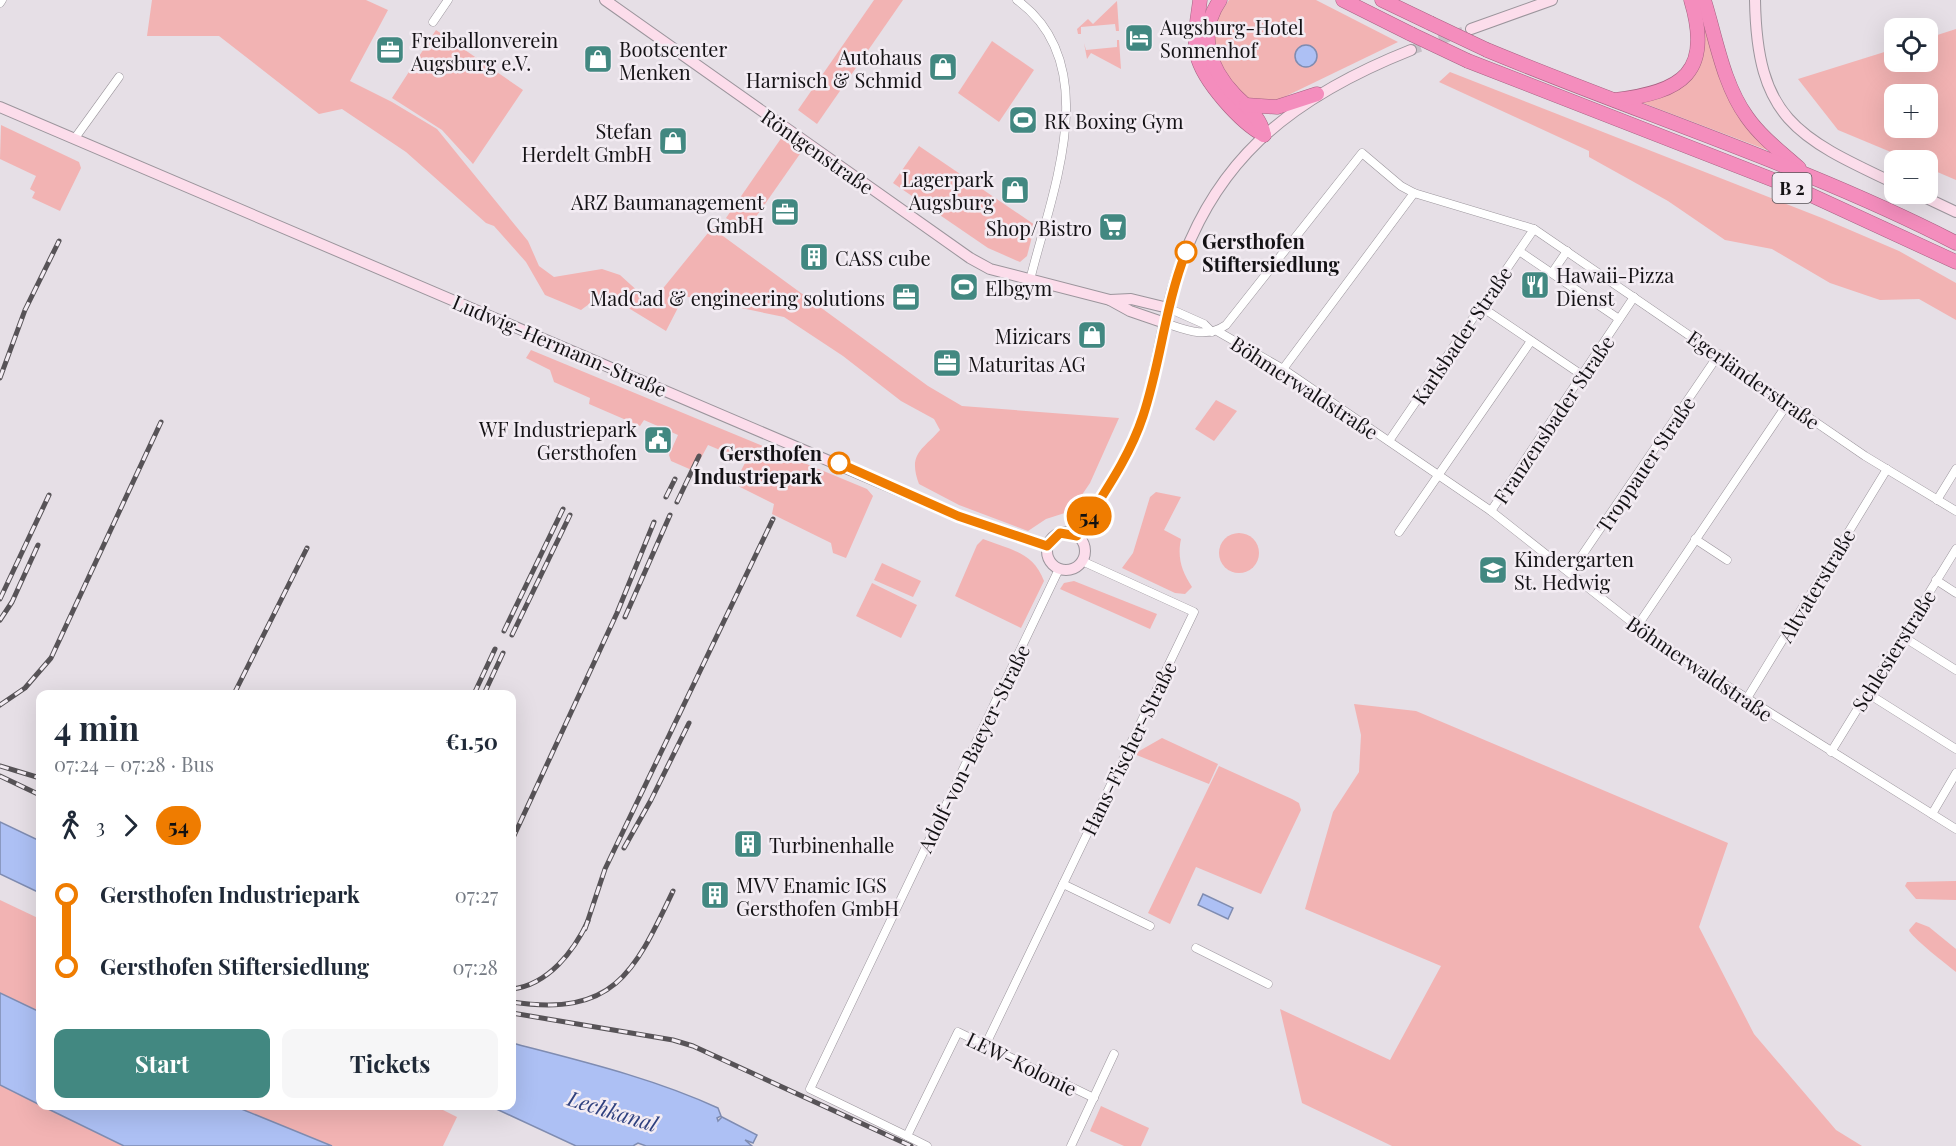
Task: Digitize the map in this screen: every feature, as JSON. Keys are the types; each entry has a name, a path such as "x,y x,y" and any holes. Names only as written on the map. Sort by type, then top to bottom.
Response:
{"highway":[{"path":"1200,0 1195,37 1197,55 1203,71 1248,126 1264,135"},
{"path":"1220,0 1208,23 1210,56 1224,82 1258,117 1264,135"},
{"name":"B 2","path":"1343,0 1468,61 1802,191 1956,262"},
{"name":"B 2","path":"1382,0 1487,50 1611,101 1808,175 1956,243"},
{"path":"1611,101 1665,91 1685,75 1692,66 1699,41 1699,29 1691,0"},
{"name":"B 2","path":"1704,0 1731,88 1745,115 1762,136 1808,175"},
{"path":"1246,105 1277,107 1317,94"}],"street":[{"path":"433,22 448,0"},
{"name":"Röntgenstraße","path":"605,0 990,270 1110,300 1130,311 1165,323"},
{"path":"1017,0 1044,27 1059,56 1067,93 1067,121 1061,155 1030,280"},
{"path":"1471,29 1552,0"},
{"path":"1755,0 1760,67 1771,93 1787,117 1812,142 1823,149 1884,178"},
{"path":"1077,536 1131,446 1151,388 1168,308 1180,268 1206,209 1242,159 1264,135 1317,94 1359,70 1411,50"},
{"path":"75,138 119,77"},
{"name":"Ludwig-Hermann-Straße","path":"0,107 953,513 1047,546"},
{"name":"Egerländerstraße","path":"1215,332 1226,325 1362,153 1401,186 1414,193 1534,229 1788,403 1887,469 1956,511"},
{"path":"1283,369 1414,193"},
{"path":"1938,203 1956,212"},
{"name":"Karlsbader Straße","path":"1389,441 1534,229"},
{"path":"1519,251 1619,319"},
{"path":"1552,273 1567,251"},
{"name":"Franzensbader Straße","path":"1491,511 1634,297"},
{"name":"Röntgenstraße","path":"1110,300 1131,299 1168,308"},
{"path":"1480,306 1582,375"},
{"name":"Böhmerwaldstraße","path":"1168,308 1204,324 1283,369 1491,511 1636,628 1746,700 1956,829"},
{"path":"1165,323 1201,333 1215,332"},
{"path":"1399,532 1531,341"},
{"name":"Troppauer Straße","path":"1570,573 1719,354"},
{"path":"1636,628 1788,403"},
{"name":"Altvaterstraße","path":"1746,700 1887,469"},
{"path":"1937,500 1956,469"},
{"path":"1060,533 1077,536 1084,547 1082,561 1075,568 1059,569 1048,559 1047,546 1060,533"},
{"path":"1695,539 1727,560"},
{"name":"Schlesierstraße","path":"1831,752 1956,549"},
{"name":"Hans-Fischer-Straße","path":"985,1046 1194,612 1082,561"},
{"name":"Adolf-von-Baeyer-Straße","path":"907,1136 810,1089 1059,569"},
{"path":"1936,580 1956,592"},
{"path":"1902,636 1956,670"},
{"path":"1867,693 1956,749"},
{"path":"1932,814 1956,773"},
{"path":"1063,884 1150,926"},
{"path":"1196,948 1269,984"},
{"name":"LEW-Kolonie","path":"907,1136 958,1032 1094,1098"},
{"name":"LEW-Kolonie","path":"1071,1146 1114,1054"},
{"path":"907,1136 927,1146"}],"shaded area":[{"path":"152,0 366,0 388,10 350,81 392,102 437,129 528,241 539,266 554,277 602,269 620,275 641,294 656,297 712,228 928,386 962,406 1119,418 1090,483 1071,511 1046,519 1028,531 959,505 919,484 915,466 916,459 922,448 940,430 934,419 901,401 843,356 784,317 684,296 666,331 604,293 581,310 545,295 526,262 494,226 486,223 406,152 342,109 319,114 219,36 147,36"},
{"path":"874,0 903,0 817,124 798,110"},
{"path":"1229,0 1316,0 1398,42 1278,100 1265,103 1254,102 1243,95 1219,67 1212,43 1217,18"},
{"path":"1117,1 1119,31 1116,31 1115,24 1081,27 1081,34 1078,34 1077,29 1088,19 1093,24"},
{"path":"1700,11 1711,39 1768,146 1767,150 1638,101 1658,99 1682,86"},
{"path":"1956,29 1956,180 1938,172 1938,150 1886,150 1838,130 1798,79 1884,52 1884,72 1938,72 1938,35"},
{"path":"436,30 523,90 473,164 442,130 392,98"},
{"path":"1117,40 1119,40 1121,69 1091,53 1087,59 1084,43 1086,50 1117,47"},
{"path":"992,41 1034,70 999,122 958,93"},
{"path":"1450,72 1822,218 1899,251 1956,283 1956,320 1919,299 1880,300 1830,283 1772,249 1725,240 1668,201 1589,157 1589,151 1439,82"},
{"path":"1,125 79,162 81,168 60,211 32,198 35,192 30,189 36,176 0,159"},
{"path":"782,137 802,151 746,231 726,218"},
{"path":"919,146 1035,225 1027,256 1020,262 988,248 893,183"},
{"path":"531,350 867,489 873,496 846,558 833,553 831,543 772,514 774,504 734,484 746,461 708,445 694,471 671,461 669,455 678,435 644,420 640,426 589,404 590,398 554,382 550,370 526,358"},
{"path":"1216,400 1237,411 1214,441 1195,429"},
{"path":"1156,492 1181,497 1164,530 1181,539 1181,564 1192,587 1185,594 1175,593 1122,568 1133,553 1150,497"},
{"path":"1239,533 1253,539 1259,553 1253,567 1239,573 1225,567 1219,553 1225,539"},
{"path":"983,539 1020,553 1034,564 1044,581 1021,628 955,596 977,545"},
{"path":"882,563 921,581 913,597 874,580"},
{"path":"1074,581 1157,614 1150,629 1060,589 1064,583"},
{"path":"872,583 917,605 901,638 856,616"},
{"path":"1354,704 1416,711 1728,843 1699,927 1754,1034 1836,1130 1862,1146 1392,1146 1302,1103 1280,1009 1390,1060 1441,966 1305,909 1333,812 1359,772 1361,735"},
{"path":"1162,738 1218,764 1209,784 1134,754"},
{"path":"1219,766 1292,799 1299,803 1301,810 1261,894 1196,867 1170,924 1148,913"},
{"path":"1956,881 1956,900 1916,899 1905,886 1907,882"},
{"path":"0,900 36,917 36,1010 0,993"},
{"path":"1916,922 1929,927 1956,949 1956,972 1911,933 1909,930"},
{"path":"0,1085 36,1103 36,1110 51,1110 124,1146 0,1146"},
{"path":"1101,1106 1149,1128 1141,1146 1124,1146 1090,1131"},
{"path":"244,1110 443,1110 457,1117 443,1146 332,1146"}],"water":[{"path":"1306,45 1314,48 1317,56 1314,64 1306,67 1298,64 1295,56 1298,48"},
{"path":"0,822 36,839 36,891 0,874"},
{"path":"1203,894 1233,908 1228,919 1198,905"},
{"path":"0,993 36,1010 36,1103 0,1085"},
{"name":"Lechkanal","path":"516,1044 616,1071 693,1097 718,1108 721,1116 717,1118 718,1121 722,1117 757,1135 753,1143 745,1140 752,1146 646,1146 638,1143 633,1146 576,1146 499,1110 516,1110"},
{"path":"50,1110 244,1110 332,1146 124,1146"}],"tunnel":[{"path":"1411,50 1471,29"}],"railway":[{"path":"0,378 25,310 59,241"},
{"path":"0,705 25,688 51,658 161,422"},
{"path":"677,502 699,456"},
{"path":"666,497 675,479"},
{"path":"0,599 49,495"},
{"path":"504,631 563,509"},
{"path":"512,635 570,515"},
{"path":"625,617 670,515"},
{"path":"585,929 605,869 773,519"},
{"path":"516,831 617,613 654,522"},
{"path":"0,620 12,602 38,545"},
{"path":"236,690 307,548"},
{"path":"476,690 495,649"},
{"path":"486,690 503,653"},
{"path":"624,848 651,800 689,723"},
{"path":"0,766 36,777"},
{"path":"0,776 36,793"},
{"path":"516,1002 547,1005 575,1003 597,995 616,983 632,966 646,945 673,891"},
{"path":"516,988 537,981 558,965 575,944 588,921"},
{"path":"516,1014 673,1040 693,1046 911,1146"}],"bus line":[{"name":"54","path":"839,463 958,516 1047,546 1054,536 1060,533 1072,533 1077,536 1119,468 1143,416 1172,292 1186,252"}],"place":[{"name":"Augsburg-Hotel Sonnenhof","path":"1139,38"},
{"name":"Freiballonverein Augsburg e.V.","path":"390,50"},
{"name":"Bootscenter Menken","path":"598,59"},
{"name":"Autohaus Harnisch & Schmid","path":"943,67"},
{"name":"RK Boxing Gym","path":"1023,120"},
{"name":"Stefan Herdelt GmbH","path":"673,141"},
{"name":"Lagerpark Augsburg","path":"1015,190"},
{"name":"ARZ Baumanagement GmbH","path":"785,212"},
{"name":"Shop/Bistro","path":"1113,227"},
{"name":"Gersthofen Stiftersiedlung","path":"1186,252"},
{"name":"CASS cube","path":"814,257"},
{"name":"Hawaii-Pizza Dienst","path":"1535,285"},
{"name":"Elbgym","path":"964,287"},
{"name":"MadCad & engineering solutions","path":"906,297"},
{"name":"Mizicars","path":"1092,335"},
{"name":"Maturitas AG","path":"947,363"},
{"name":"WF Industriepark Gersthofen","path":"658,440"},
{"name":"Gersthofen Industriepark","path":"839,463"},
{"name":"Kindergarten St. Hedwig","path":"1493,570"},
{"name":"Turbinenhalle","path":"748,844"},
{"name":"MVV Enamic IGS Gersthofen GmbH","path":"715,895"}]}
